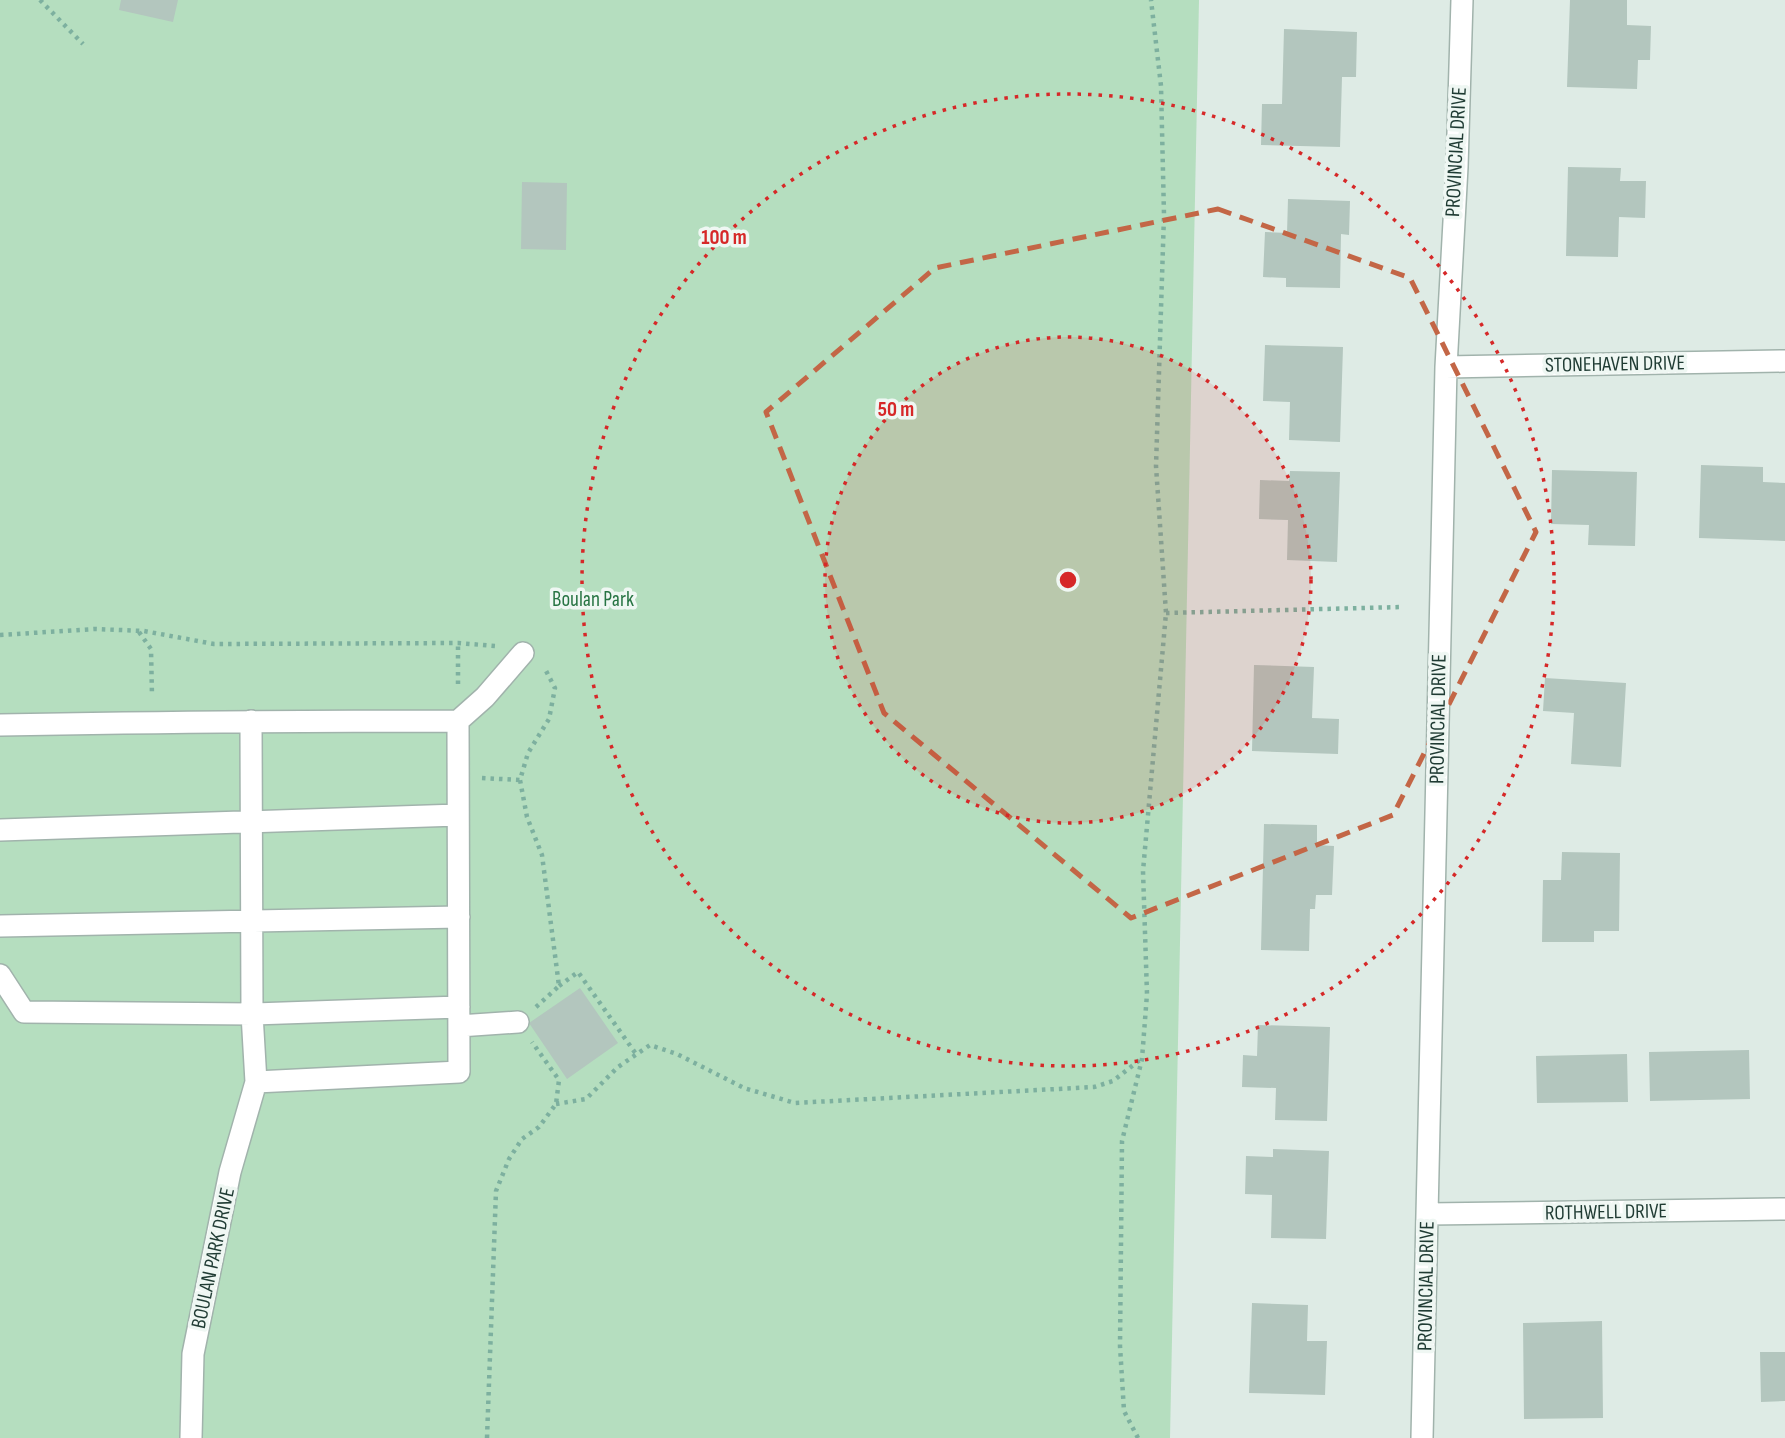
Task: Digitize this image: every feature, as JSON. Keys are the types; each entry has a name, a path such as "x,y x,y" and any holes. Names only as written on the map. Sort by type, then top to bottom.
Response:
{"street":[{"name":"PROVINCIAL DRIVE","path":"1422,1438 1446,367 1457,167 1461,0"},
{"name":"STONEHAVEN DRIVE","path":"1446,367 1785,361"},
{"path":"0,725 458,721 485,697 523,653"},
{"path":"256,1082 459,1072 458,721"},
{"name":"BOULAN PARK DRIVE","path":"191,1438 193,1353 230,1172 256,1082 251,722"},
{"path":"0,830 458,815"},
{"path":"0,926 459,918"},
{"path":"0,975 24,1012 459,1017 518,1022"},
{"name":"ROTHWELL DRIVE","path":"1428,1214 1785,1209"}],"path":[{"path":"40,0 83,44"},
{"path":"1138,1438 1124,1411 1120,1305 1122,1141 1142,1059 1147,994 1143,871 1166,613 1156,466 1164,215 1162,99 1151,0"},
{"path":"1166,613 1402,607"},
{"path":"0,635 94,629 138,631 214,644 458,643 489,645 523,653 547,669 555,688 549,719 528,753 520,780 527,817 541,855 559,986"},
{"path":"138,631 151,649 153,722"},
{"path":"458,777 520,780"},
{"path":"487,1438 496,1191 509,1159 523,1139 540,1127 556,1104 559,1080 518,1022 578,972 636,1054"},
{"path":"556,1104 586,1098 650,1045 677,1054 744,1088 795,1102 1094,1087 1113,1081 1142,1059"}],"highlighted area":[{"path":"1218,209 1410,278 1536,532 1393,815 1131,918 884,713 766,412 935,268"}],"green space":[{"name":"Boulan Park","path":"0,0 1199,0 1170,1438 0,1438"}],"building":[{"path":"121,0 178,0 173,22 119,10"},
{"path":"1570,0 1627,0 1627,25 1651,26 1650,60 1638,60 1637,89 1567,87"},
{"path":"1284,29 1357,32 1356,77 1342,77 1340,147 1261,145 1262,104 1282,104"},
{"path":"1568,167 1621,168 1620,181 1646,181 1645,218 1619,217 1618,257 1566,256"},
{"path":"522,182 567,183 566,250 521,249"},
{"path":"1288,199 1350,201 1349,235 1341,234 1340,288 1286,287 1286,278 1263,277 1265,232 1287,233"},
{"path":"1265,345 1343,347 1340,442 1289,440 1290,402 1263,401"},
{"path":"1701,465 1763,467 1763,482 1785,483 1785,541 1699,538"},
{"path":"1552,470 1637,472 1635,546 1588,545 1589,525 1551,524"},
{"path":"1290,471 1340,472 1337,562 1287,560 1288,520 1259,519 1260,480 1289,481"},
{"path":"1254,665 1314,667 1312,718 1339,719 1338,754 1252,751"},
{"path":"1545,678 1626,683 1621,767 1571,764 1574,713 1543,711"},
{"path":"1264,824 1317,825 1317,845 1334,846 1332,895 1316,895 1315,909 1310,909 1309,951 1261,950"},
{"path":"1562,852 1620,853 1619,931 1594,931 1594,942 1542,942 1543,880 1561,880"},
{"path":"580,988 618,1043 567,1079 529,1023"},
{"path":"1258,1025 1330,1027 1327,1121 1275,1120 1276,1088 1242,1087 1243,1055 1257,1056"},
{"path":"1749,1050 1750,1099 1650,1101 1649,1052"},
{"path":"1627,1054 1628,1102 1537,1103 1536,1056"},
{"path":"1273,1149 1329,1151 1326,1239 1271,1238 1272,1195 1245,1194 1246,1156 1273,1157"},
{"path":"1252,1303 1308,1305 1307,1341 1327,1341 1325,1395 1249,1393"},
{"path":"1602,1321 1603,1418 1524,1419 1523,1323"},
{"path":"1760,1352 1785,1352 1785,1401 1761,1402"}]}
